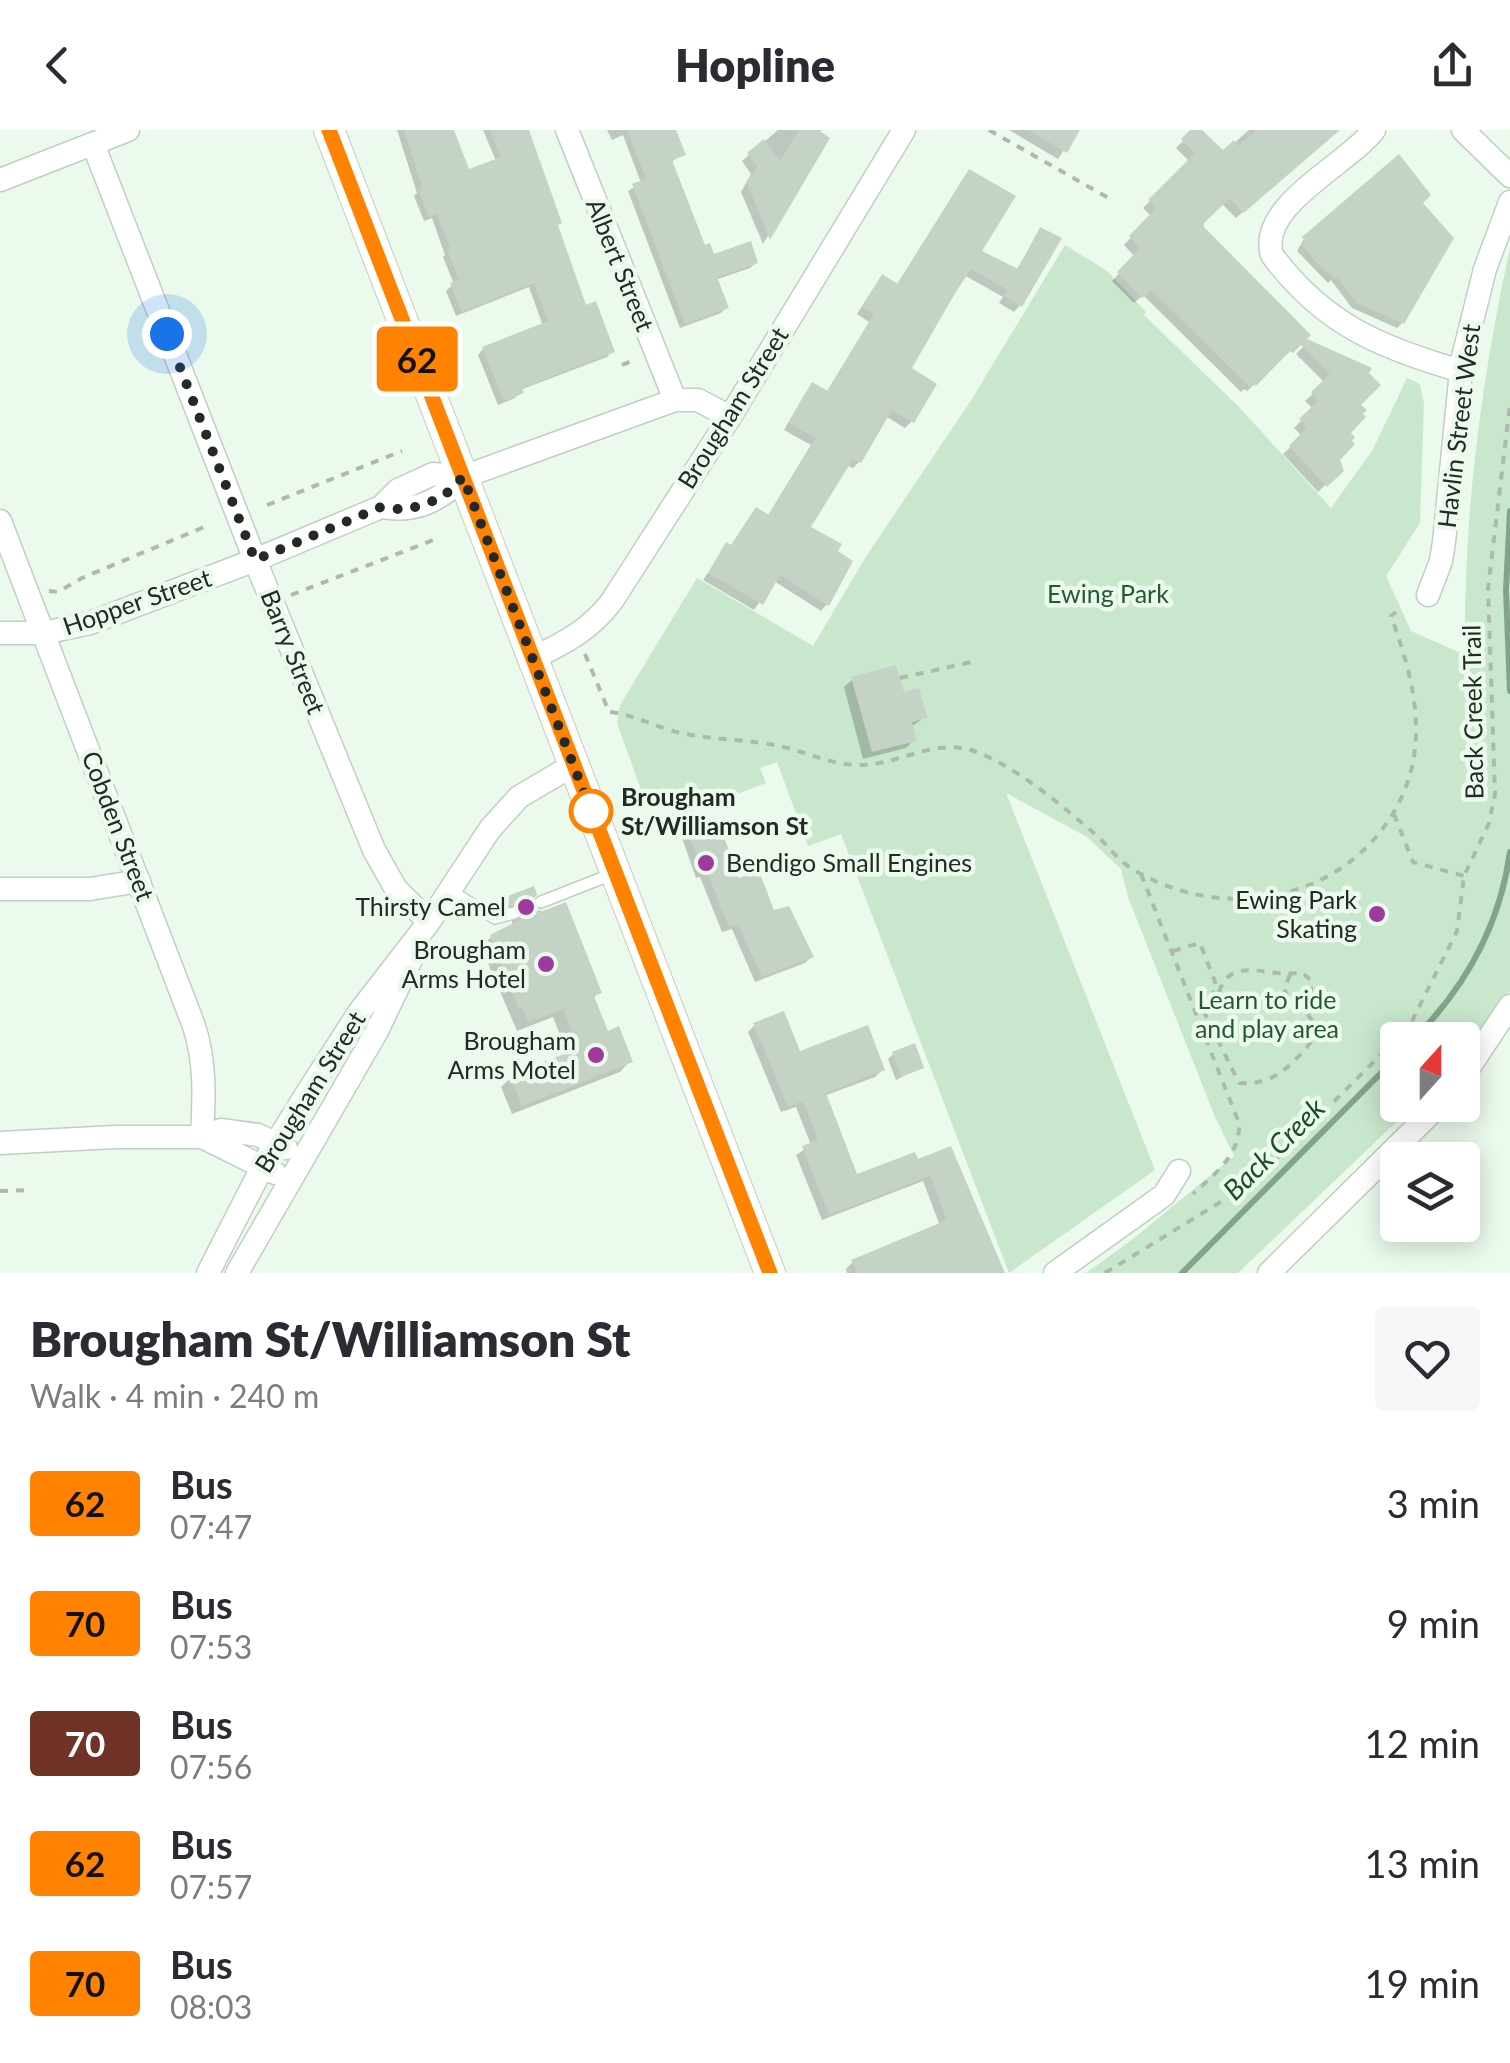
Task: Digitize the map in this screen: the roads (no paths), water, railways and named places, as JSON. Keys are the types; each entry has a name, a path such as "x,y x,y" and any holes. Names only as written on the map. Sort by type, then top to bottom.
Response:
{"street":[{"path":"0,180 128,130"},
{"path":"329,130 770,1273"},
{"name":"Albert Street","path":"567,130 674,400"},
{"name":"Brougham Street","path":"533,658 577,636 605,611 730,416 904,130"},
{"path":"1374,130 1275,220 1270,238 1272,255 1339,323 1406,354 1460,371"},
{"path":"1463,130 1507,168"},
{"name":"Barry Street","path":"93,144 255,560 374,850 396,890 430,922"},
{"name":"Havlin Street West","path":"1428,595 1444,542 1460,371 1486,269 1510,202"},
{"path":"674,400 698,400 730,416"},
{"name":"Hopper Street","path":"0,633 44,632 90,623 381,507 398,490 433,474 463,477 674,400"},
{"name":"Cobden Street","path":"0,521 201,1048 202,1138"},
{"name":"Brougham Street","path":"208,1273 276,1143 360,1011 430,922 504,810 519,796 573,765"},
{"path":"0,889 90,888 139,881"},
{"name":"Brougham Street","path":"237,1273 377,1032 430,922"},
{"path":"1480,1051 1510,1006"},
{"path":"1269,1273 1421,1122"},
{"path":"202,1138 220,1130 250,1133 303,1157"},
{"path":"0,1143 116,1137 202,1138 289,1180"},
{"path":"1054,1273 1164,1195 1179,1172"}],"lane":[{"path":"541,902 615,873"},
{"path":"450,891 495,918 514,913"}],"waterway":[{"name":"Back Creek","path":"1510,511 1506,590 1510,691"},
{"name":"Back Creek","path":"1430,1022 1464,977 1489,930 1510,852"},
{"name":"Back Creek","path":"1182,1273 1380,1074"}],"place":[{"name":"Brougham St/Williamson St","path":"591,811"},
{"name":"Bendigo Small Engines","path":"706,863"},
{"name":"Thirsty Camel","path":"526,907"},
{"name":"Ewing Park Skating","path":"1377,914"},
{"name":"Brougham Arms Hotel","path":"546,964"},
{"name":"Brougham Arms Motel","path":"596,1055"}],"park label":[{"name":"Ewing Park","path":"1108,594"},
{"name":"Learn to ride and play area","path":"1267,1014"}]}
